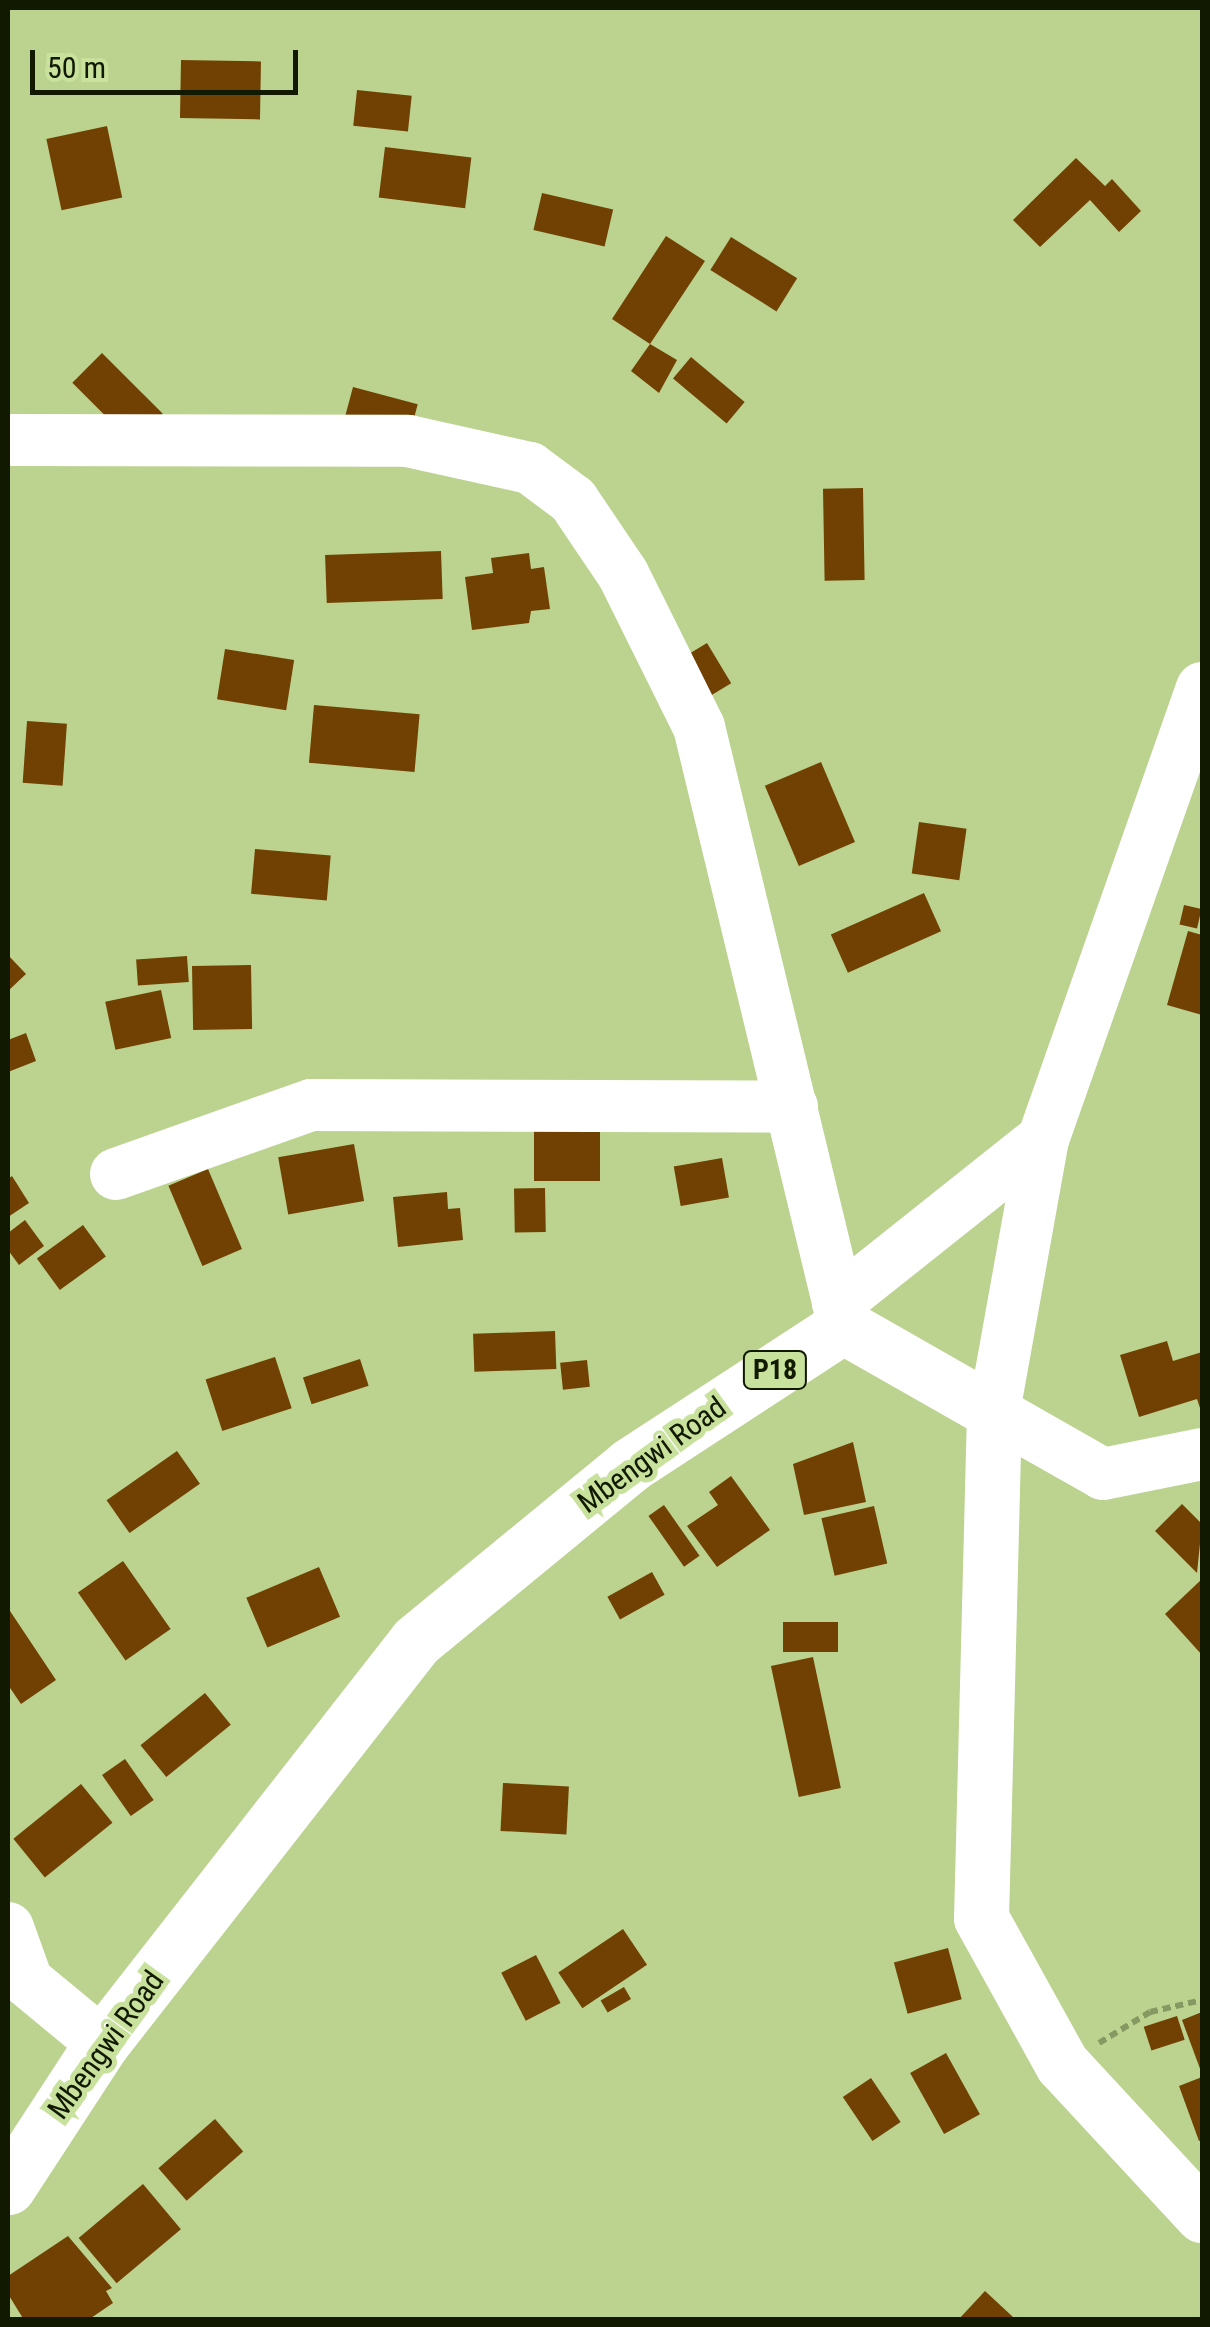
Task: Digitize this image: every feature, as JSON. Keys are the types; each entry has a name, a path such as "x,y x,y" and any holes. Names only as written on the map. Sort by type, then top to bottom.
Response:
{"main road":[{"name":"P18","path":"840,1314 994,1412"},
{"name":"Mbengwi Road","path":"8,2187 102,2044 416,1641 630,1464 840,1314"},
{"path":"994,1412 981,1918 1062,2064 1202,2215"}],"street":[{"path":"8,440 408,441 530,468 573,500 622,574 700,727 840,1314 1042,1139"},
{"path":"1202,688 1042,1139 994,1412 1103,1474 1202,1454"},
{"path":"116,1174 311,1105 792,1107"},
{"path":"8,1928 27,1982 102,2044"}],"path":[{"path":"1062,2064 1150,2012 1202,2000"}],"building":[{"path":"181,60 261,61 260,119 180,118"},
{"path":"357,90 412,96 408,132 353,126"},
{"path":"107,126 122,197 62,210 46,139"},
{"path":"385,147 471,158 465,208 379,198"},
{"path":"1076,158 1105,186 1112,179 1141,211 1119,232 1090,200 1040,247 1013,220"},
{"path":"542,193 613,209 605,246 533,230"},
{"path":"666,236 705,261 650,344 612,319"},
{"path":"731,237 797,278 776,311 710,270"},
{"path":"650,344 677,360 659,393 631,371"},
{"path":"102,353 163,414 133,444 72,383"},
{"path":"691,357 745,402 727,423 673,378"},
{"path":"353,387 418,404 408,441 343,424"},
{"path":"863,488 865,580 825,581 823,489"},
{"path":"441,551 443,599 327,603 325,555"},
{"path":"529,553 531,569 544,567 550,609 531,611 529,623 472,630 465,577 493,573 491,558"},
{"path":"707,643 731,683 693,706 669,666"},
{"path":"225,649 294,660 286,710 217,699"},
{"path":"314,705 420,714 415,772 309,763"},
{"path":"27,721 67,724 63,786 23,783"},
{"path":"821,762 855,842 799,866 765,786"},
{"path":"919,822 967,829 959,880 912,873"},
{"path":"255,849 331,856 327,900 251,894"},
{"path":"924,893 941,931 848,973 831,934"},
{"path":"1184,905 1202,909 1197,929 1180,924"},
{"path":"1188,931 1202,935 1202,1015 1167,1005"},
{"path":"8,955 26,974 8,991"},
{"path":"187,956 189,982 138,985 136,960"},
{"path":"251,965 252,1029 193,1030 192,966"},
{"path":"161,990 171,1038 115,1050 105,1002"},
{"path":"26,1033 36,1061 8,1072 8,1040"},
{"path":"534,1129 600,1129 600,1181 534,1181"},
{"path":"354,1144 364,1201 288,1214 278,1157"},
{"path":"722,1158 729,1197 681,1206 674,1167"},
{"path":"208,1169 242,1249 202,1266 168,1186"},
{"path":"12,1176 29,1203 8,1217 8,1179"},
{"path":"545,1188 546,1232 515,1233 514,1189"},
{"path":"447,1192 448,1209 460,1208 463,1240 398,1247 393,1197"},
{"path":"25,1220 44,1246 19,1265 8,1250 8,1233"},
{"path":"83,1225 106,1257 60,1290 37,1259"},
{"path":"555,1331 556,1369 474,1372 473,1334"},
{"path":"1167,1341 1173,1361 1202,1352 1202,1414 1197,1399 1139,1417 1120,1355"},
{"path":"275,1357 292,1408 222,1431 206,1380"},
{"path":"360,1359 369,1386 312,1404 303,1378"},
{"path":"587,1360 590,1387 563,1390 560,1363"},
{"path":"853,1442 866,1502 804,1515 793,1464"},
{"path":"177,1451 200,1484 129,1533 107,1500"},
{"path":"731,1476 770,1530 717,1567 687,1526 718,1505 709,1492"},
{"path":"1182,1504 1202,1524 1197,1573 1155,1531"},
{"path":"664,1505 700,1556 684,1567 648,1516"},
{"path":"874,1506 887,1563 835,1576 821,1518"},
{"path":"123,1561 171,1629 126,1661 78,1593"},
{"path":"319,1567 340,1617 267,1648 246,1598"},
{"path":"652,1572 665,1595 620,1619 607,1597"},
{"path":"1202,1579 1202,1655 1165,1614"},
{"path":"8,1608 56,1680 21,1704 8,1685"},
{"path":"783,1622 838,1622 838,1652 783,1652"},
{"path":"813,1657 841,1788 799,1797 771,1666"},
{"path":"205,1693 231,1725 166,1777 140,1745"},
{"path":"125,1759 154,1800 131,1816 102,1775"},
{"path":"503,1783 569,1786 566,1834 500,1831"},
{"path":"81,1784 112,1823 45,1878 13,1839"},
{"path":"623,1929 647,1965 582,2008 558,1973"},
{"path":"948,1948 962,1999 908,2014 894,1962"},
{"path":"536,1955 561,2003 526,2021 501,1973"},
{"path":"624,1987 631,1999 608,2013 601,2000"},
{"path":"1202,2012 1202,2074 1182,2020"},
{"path":"1177,2016 1185,2040 1151,2051 1144,2027"},
{"path":"946,2053 980,2114 944,2134 910,2073"},
{"path":"1202,2077 1202,2140 1199,2141 1179,2086"},
{"path":"871,2078 901,2122 872,2141 843,2097"},
{"path":"215,2119 243,2151 187,2201 158,2168"},
{"path":"143,2184 181,2229 117,2283 79,2238"},
{"path":"68,2236 112,2288 106,2291 113,2303 88,2320 24,2320 8,2294 8,2276"},
{"path":"985,2291 1013,2317 958,2320"}]}
